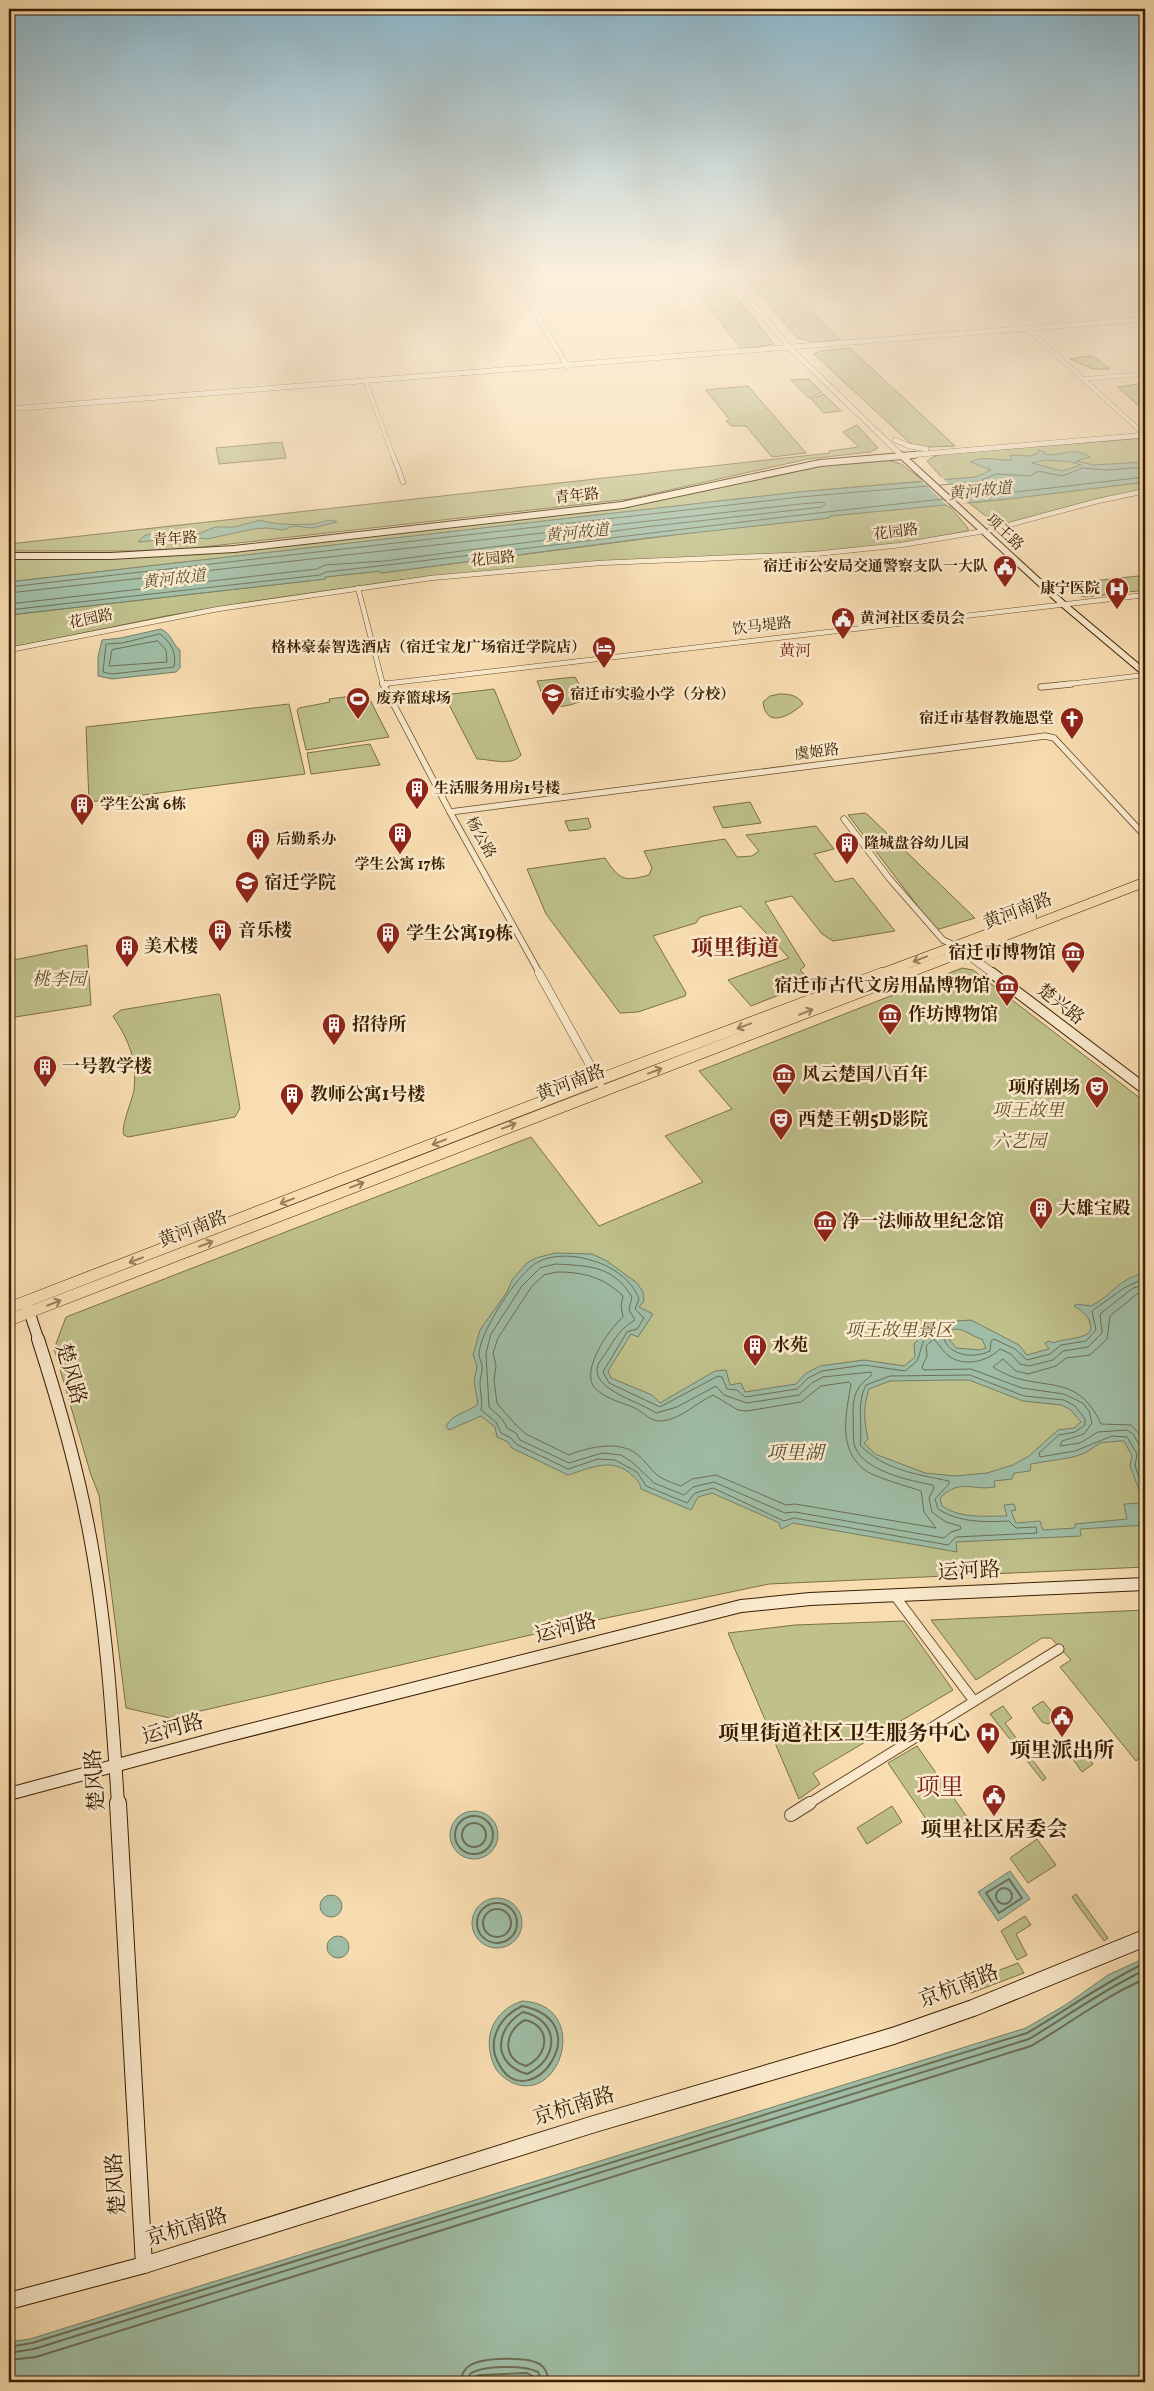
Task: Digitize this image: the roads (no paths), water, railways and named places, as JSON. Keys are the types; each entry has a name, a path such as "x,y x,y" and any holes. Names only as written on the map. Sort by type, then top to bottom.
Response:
{"main road":[{"name":"黄河南路","path":"960,949 1145,874"},
{"name":"黄河南路","path":"9,1320 28,1307 601,1085 960,949 1145,882"},
{"name":"黄河南路","path":"9,1308 28,1307"}],"street":[{"path":"9,410 302,387"},
{"path":"40,407 317,387"},
{"path":"367,387 403,482"},
{"name":"项王路","path":"831,387 888,442 935,478 987,531 1145,674"},
{"name":"项王路","path":"838,387 871,421 895,440 915,467 967,512"},
{"path":"1092,387 1145,434"},
{"name":"青年路","path":"9,554 166,552 367,532 621,502 681,491 786,466 959,449 1145,434"},
{"path":"895,440 923,449 959,449"},
{"path":"843,460 882,454 888,450 888,442"},
{"path":"925,461 933,456 959,449"},
{"path":"843,460 890,459 915,467"},
{"name":"花园路","path":"9,650 218,609 450,576 572,565 834,552 934,540 987,531 1111,498 1145,491"},
{"name":"杨公路","path":"358,588 382,684 450,812 601,1085"},
{"name":"饮马堤路","path":"382,684 1145,595"},
{"name":"项王路","path":"1066,604 1145,666"},
{"path":"1041,687 1145,674"},
{"name":"虞姬路","path":"450,812 1045,736 1054,738 1145,836"},
{"path":"844,819 889,878 944,940 960,949"},
{"name":"楚兴路","path":"960,949 1145,1089"},
{"name":"楚风路","path":"28,1307 80,1491 94,1559 117,1765 135,2133 144,2265"},
{"name":"运河路","path":"9,1794 741,1606 810,1599 1145,1584"},
{"path":"895,1596 974,1701"},
{"path":"791,1815 1059,1649"},
{"name":"京杭南路","path":"9,2301 144,2265 591,2125 893,2036 973,2008 1145,1938"}],"water":[{"name":"黄河故道","path":"1038,450 1050,455 1077,452 1090,457 1076,461 1094,465 1145,462 1145,482 1009,499 830,516 829,518 646,538 381,573 380,571 325,577 325,579 9,615 9,582 799,492 976,477 991,470 970,462 975,460 1012,460 1010,455 1031,456 1038,453","holes":["1046,460 1071,462 1081,465 1062,471 1032,463"]},
{"path":"261,520 272,523 294,524 337,522 312,528 294,526 283,530 253,529 207,539 190,537 138,542 144,536 160,531 179,535 196,535 215,527 234,527"},
{"path":"161,629 168,634 180,650 180,668 176,672 112,679 98,676 98,657 102,640 121,638"},
{"name":"项里湖","path":"555,1253 592,1254 607,1261 637,1283 643,1292 644,1301 639,1307 653,1314 638,1337 631,1334 608,1371 611,1378 652,1395 660,1403 715,1371 726,1370 730,1385 741,1383 745,1392 796,1384 805,1374 820,1366 864,1360 904,1366 915,1357 914,1344 927,1330 956,1321 971,1320 1019,1345 1027,1355 1049,1349 1045,1343 1049,1341 1054,1343 1078,1338 1089,1333 1091,1329 1088,1318 1074,1306 1076,1304 1091,1306 1121,1283 1145,1273 1145,1525 1080,1529 1081,1536 956,1542 957,1552 793,1523 781,1529 779,1523 712,1493 698,1497 691,1510 641,1489 633,1476 618,1466 602,1465 568,1475 512,1448 508,1442 497,1437 495,1427 481,1416 449,1430 446,1426 453,1418 478,1404 474,1381 477,1366 473,1355 480,1330 507,1292 512,1280 527,1263 536,1258","holes":["955,1329 982,1339 986,1348 980,1350 956,1348 947,1336 949,1331","969,1380 1023,1401 1062,1405 1071,1410 1081,1422 1074,1428 1058,1430 1029,1456 1013,1465 987,1473 955,1476 925,1473 875,1454 864,1443 868,1439 865,1414 869,1389 890,1381","1124,1441 1132,1456 1130,1466 1144,1503 1124,1504 1127,1519 1075,1524 1075,1528 1043,1530 1040,1521 1016,1523 1011,1511 1016,1510 1014,1504 1004,1505 1007,1516 965,1515 942,1506 940,1498 954,1488 966,1486 995,1487 994,1481 1012,1479 1014,1473 1030,1471 1031,1464 1073,1457 1085,1453 1100,1443"]},
{"path":"474,1811 483,1813 491,1818 496,1826 498,1835 496,1844 491,1852 483,1857 474,1859 465,1857 457,1852 452,1844 450,1835 452,1826 457,1818 465,1813"},
{"path":"1010,1871 1030,1899 998,1921 978,1892"},
{"path":"331,1895 339,1898 342,1906 339,1914 331,1917 323,1914 320,1906 323,1898"},
{"path":"497,1898 507,1900 515,1905 520,1913 522,1923 520,1933 515,1941 507,1946 497,1948 487,1946 479,1941 474,1933 472,1923 474,1913 479,1905 487,1900"},
{"path":"338,1936 346,1939 349,1947 346,1955 338,1958 330,1955 327,1947 330,1939"},
{"path":"1145,1958 1145,2382 532,2382 528,2378 484,2379 463,2382 9,2382 9,2342 30,2339 1026,2028 1067,2004 1108,1975"},
{"path":"522,2001 543,2006 557,2018 562,2034 562,2051 556,2067 545,2079 530,2086 513,2083 499,2073 495,2068 489,2045 490,2035 497,2018 512,2005"}],"place":[{"name":"宿迁市公安局交通警察支队一大队","path":"1005,588"},
{"name":"康宁医院","path":"1117,610"},
{"name":"黄河社区委员会","path":"843,640"},
{"name":"格林豪泰智选酒店（宿迁宝龙广场宿迁学院店）","path":"604,669"},
{"name":"宿迁市实验小学（分校）","path":"553,716"},
{"name":"废弃篮球场","path":"358,720"},
{"name":"宿迁市基督教施恩堂","path":"1072,740"},
{"name":"生活服务用房1号楼","path":"417,810"},
{"name":"学生公寓 6栋","path":"82,826"},
{"name":"学生公寓 17栋","path":"400,855"},
{"name":"后勤系办","path":"258,861"},
{"name":"隆城盘谷幼儿园","path":"847,865"},
{"name":"宿迁学院","path":"247,904"},
{"name":"音乐楼","path":"220,952"},
{"name":"学生公寓19栋","path":"388,955"},
{"name":"美术楼","path":"127,968"},
{"name":"宿迁市博物馆","path":"1073,974"},
{"name":"宿迁市古代文房用品博物馆","path":"1007,1007"},
{"name":"作坊博物馆","path":"890,1036"},
{"name":"招待所","path":"334,1046"},
{"name":"一号教学楼","path":"45,1088"},
{"name":"风云楚国八百年","path":"784,1096"},
{"name":"项府剧场","path":"1097,1109"},
{"name":"教师公寓1号楼","path":"292,1116"},
{"name":"西楚王朝5D影院","path":"781,1141"},
{"name":"大雄宝殿","path":"1041,1230"},
{"name":"净一法师故里纪念馆","path":"825,1243"},
{"name":"水苑","path":"755,1367"},
{"name":"项里派出所","path":"1062,1738"},
{"name":"项里街道社区卫生服务中心","path":"988,1755"},
{"name":"项里社区居委会","path":"994,1817"}],"district":[{"name":"黄河","path":"795,652"},
{"name":"项里街道","path":"735,949"},
{"name":"项里","path":"940,1789"}],"park label":[{"name":"桃李园","path":"59,980"},
{"name":"项王故里","path":"1028,1111"},
{"name":"六艺园","path":"1019,1142"},
{"name":"项王故里景区","path":"899,1331"}]}
